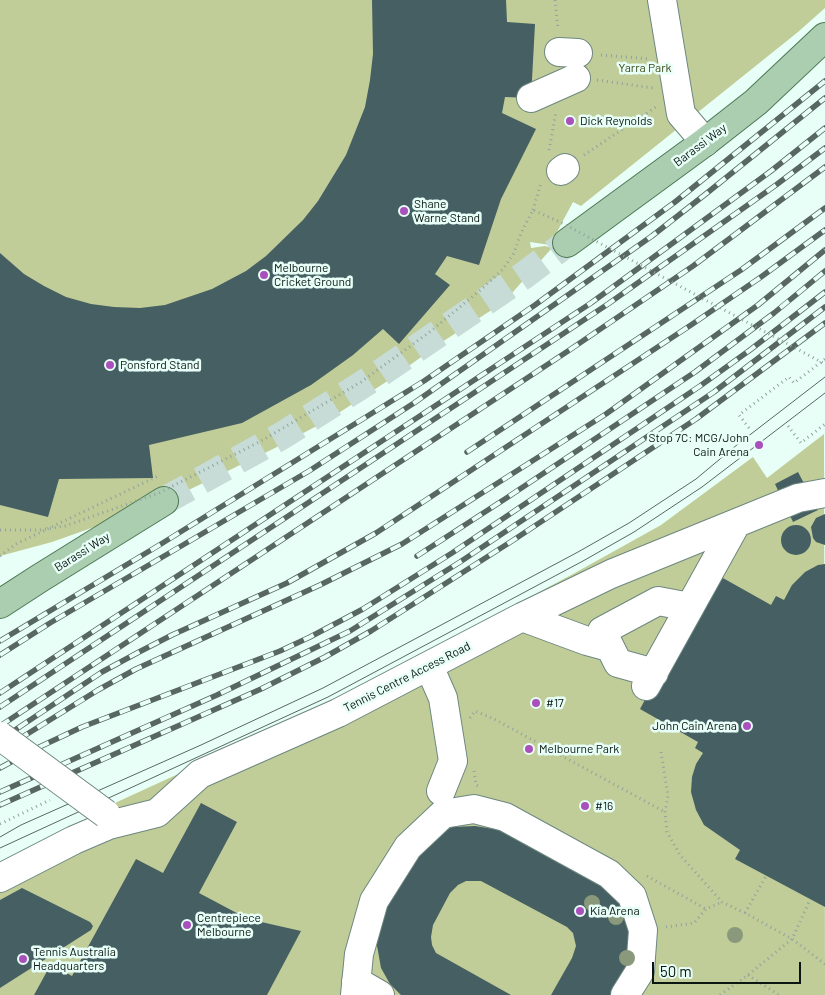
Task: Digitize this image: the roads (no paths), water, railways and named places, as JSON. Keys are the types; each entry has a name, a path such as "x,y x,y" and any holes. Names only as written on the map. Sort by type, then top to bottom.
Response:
{"main road":[{"name":"Barassi Way","path":"567,244 756,102 825,37"},
{"name":"Barassi Way","path":"0,604 40,578 161,488"}],"street":[{"path":"662,0 681,114 705,142"},
{"path":"532,98 571,61"},
{"name":"Tennis Centre Access Road","path":"0,878 74,840 109,825 157,814 200,774 338,713 522,617 612,574 798,498 825,492"},
{"path":"690,607 658,601 602,631 618,663 650,679 690,607 736,524"},
{"path":"522,617 587,641 609,646"},
{"path":"429,666 444,698 453,761 441,791"},
{"path":"0,736 112,818"},
{"path":"380,995 356,988 359,954 374,901 408,847 442,814 474,809 505,818 609,874 632,896 643,930 640,971 625,995"}],"tunnel":[{"path":"164,501 283,435 379,374 523,276 567,243"}],"tram line":[{"path":"0,837 21,825 201,745 323,688 578,552 629,523 696,479 825,377"},
{"path":"0,848 328,697 583,561 634,532 702,487 825,393"}],"railway":[{"path":"0,641 424,381 535,305 675,202 825,81"},
{"path":"0,655 50,623 309,471 414,403 652,236 825,98"},
{"path":"0,693 591,303 771,171 825,128"},
{"path":"0,707 608,304 825,148"},
{"path":"0,726 568,351 693,266 825,167"},
{"path":"467,452 741,270 825,208"},
{"path":"0,740 102,672 172,635 287,583 376,533 691,325 825,230"},
{"path":"0,751 98,690 136,669 320,585 402,544 606,414 758,305 825,250"},
{"path":"417,556 695,372 774,313 825,271"},
{"path":"0,768 82,727 280,651 363,609 452,553 700,386 825,292"},
{"path":"0,792 217,695 350,631 460,562 714,392 825,307"},
{"path":"0,805 261,689 325,657 371,631 512,541 696,419 825,323"}],"place":[{"name":"Dick Reynolds","path":"570,121"},
{"name":"Shane Warne Stand","path":"404,211"},
{"name":"Melbourne Cricket Ground","path":"264,275"},
{"name":"Ponsford Stand","path":"110,365"},
{"name":"Stop 7C: MCG/John Cain Arena","path":"759,445"},
{"name":"#17","path":"536,703"},
{"name":"John Cain Arena","path":"747,726"},
{"name":"Melbourne Park","path":"529,749"},
{"name":"#16","path":"585,806"},
{"name":"Kia Arena","path":"580,911"},
{"name":"Centrepiece Melbourne","path":"187,925"},
{"name":"Tennis Australia Headquarters","path":"23,959"}],"park label":[{"name":"Yarra Park","path":"645,68"}]}
